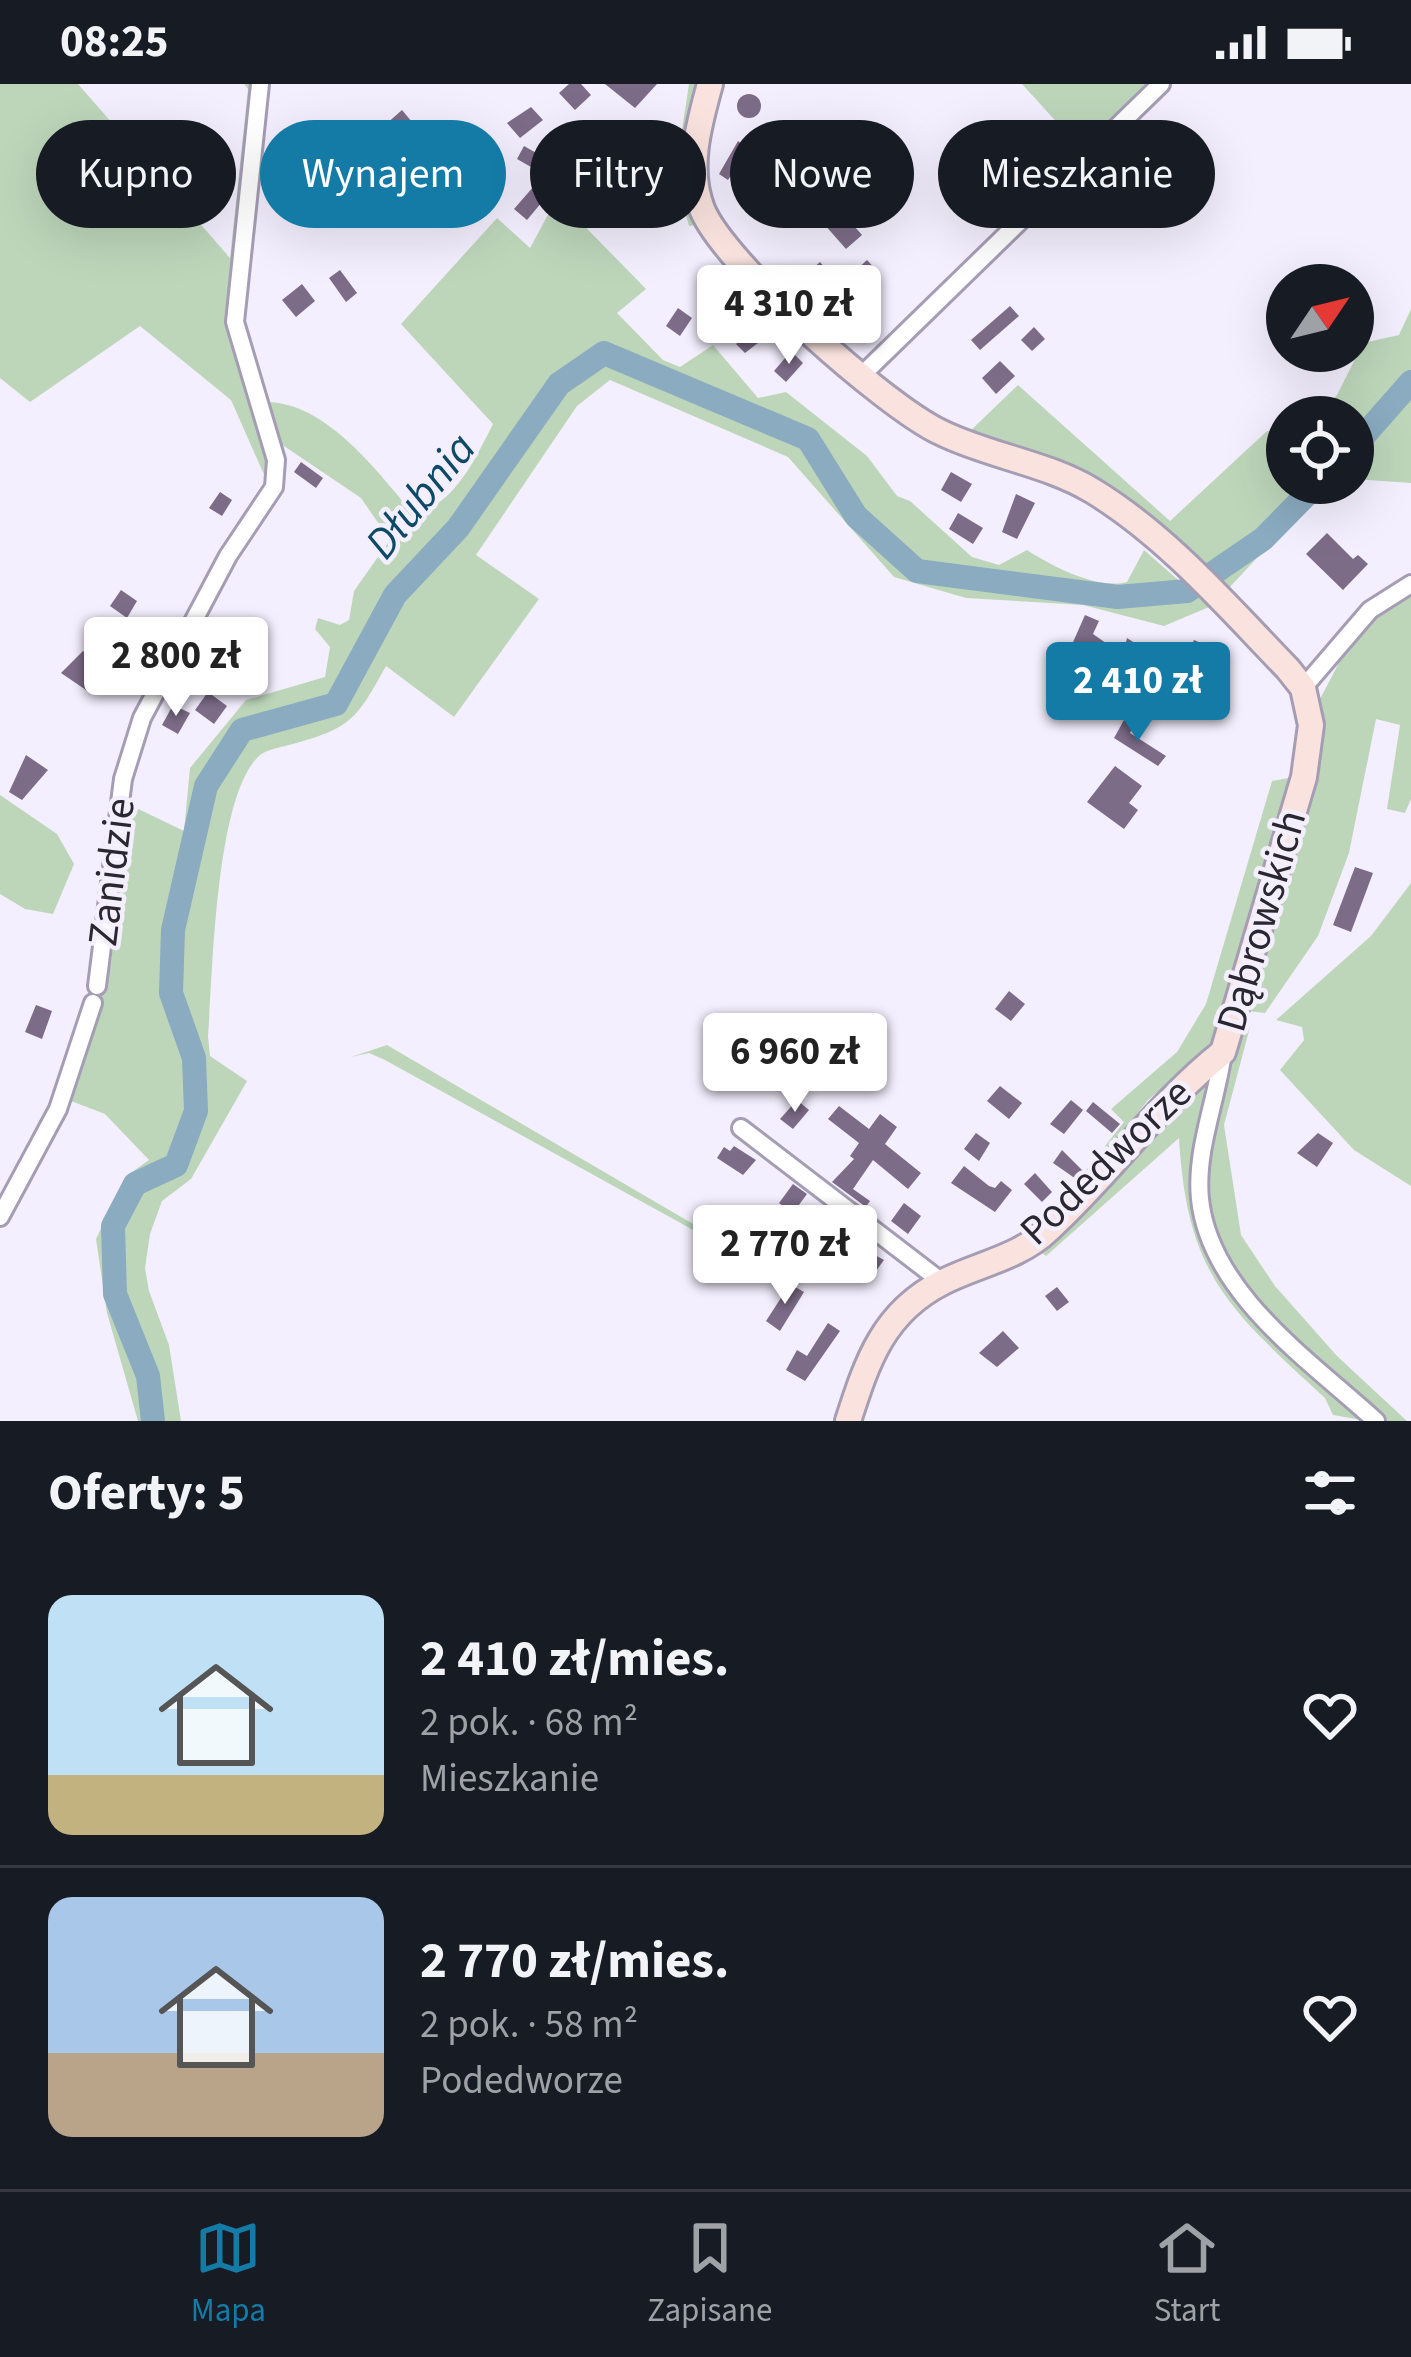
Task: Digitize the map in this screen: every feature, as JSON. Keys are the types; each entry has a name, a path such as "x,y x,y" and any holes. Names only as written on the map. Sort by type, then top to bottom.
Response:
{"street":[{"name":"Zanidzie","path":"0,1217 53,1120 95,995 123,779 142,718 228,556 274,487 277,460 239,350 235,322 260,84"},
{"path":"710,84 697,131 694,174 711,226 757,279 902,412 939,432 1089,489 1185,566 1304,688 1370,610 1411,584"},
{"path":"862,376 1161,84"},
{"name":"Dąbrowskich","path":"1304,688 1311,725 1304,777 1223,1052 1204,1143 1200,1198 1210,1236 1250,1302 1376,1421"},
{"name":"Podedworze","path":"848,1421 871,1348 898,1314 942,1282 1037,1240 1192,1077 1223,1052"},
{"path":"741,1128 942,1282"}],"green space":[{"path":"0,84 78,84 109,120 36,120 36,228 204,228 230,258 248,89 244,84 255,84 229,332 273,458 266,479 231,400 140,326 30,402 0,378"},
{"path":"689,84 700,84 697,120 684,120"},
{"path":"1022,84 1156,84 1118,120 1055,120"},
{"path":"506,226 530,248 541,228 586,228 646,289 617,313 663,360 680,367 713,345 758,398 786,392 867,456 897,496 910,501 972,557 999,565 1027,550 1075,575 1115,584 1127,582 1144,550 1209,607 1164,626 1083,605 966,598 894,577 788,457 610,380 577,406 476,555 539,599 454,717 386,666 368,698 341,726 262,754 244,777 233,808 219,888 208,1036 210,1056 247,1081 191,1179 162,1201 150,1234 145,1268 169,1345 181,1421 138,1421 107,1313 96,1239 125,1177 149,1160 105,1114 71,1101 111,963 128,804 184,831 190,768 246,700 325,677 330,647 315,629 318,618 340,625 349,620 354,591 390,540 361,498 281,444 264,402 287,405 329,426 415,516 430,509 463,478 493,424 401,324 488,228"},
{"path":"1411,309 1411,483 1374,480 1374,396 1336,396 1348,372 1374,372 1374,341 1399,335"},
{"path":"1018,385 1170,521 1266,432 1266,504 1307,504 1229,588 1195,558 968,433"},
{"path":"1411,594 1411,799 1405,813 1387,809 1400,725 1376,719 1349,853 1318,936 1265,1013 1248,1011 1314,768 1318,703 1344,653 1385,606"},
{"path":"1294,777 1223,1025 1211,1046 1148,1100 1091,1172 1087,1169 1124,1122 1111,1109 1177,1052 1206,1004 1272,781"},
{"path":"0,795 57,834 74,864 53,914 25,909 0,894"},
{"path":"1411,883 1411,1186 1354,1150 1280,1070 1304,1040 1302,1027 1276,1020 1371,936"},
{"path":"1242,1027 1250,1027 1224,1125 1241,1235 1275,1286 1337,1356 1407,1421 1386,1421 1310,1355 1261,1305 1225,1249 1214,1218 1210,1171 1217,1122"},
{"path":"387,1045 741,1252 731,1269 695,1231 385,1060 369,1053 351,1057"},
{"path":"1208,1078 1203,1240 1367,1421 1333,1415 1325,1398 1263,1339 1219,1286 1192,1224 1179,1138 1046,1256 1040,1251"}],"building":[{"path":"569,84 581,84 591,95 575,110 559,93"},
{"path":"605,84 657,84 635,108"},
{"path":"749,94 758,97 758,115 749,118 740,115 737,106 740,97"},
{"path":"531,107 543,120 530,120 530,130 520,138 507,123"},
{"path":"402,110 410,120 391,120"},
{"path":"524,146 530,149 530,166 517,159"},
{"path":"730,155 730,177 719,174"},
{"path":"530,191 527,220 514,209"},
{"path":"828,228 856,228 862,235 846,249"},
{"path":"867,260 881,275 843,311 853,322 838,335 796,284 820,262 840,285"},
{"path":"340,270 357,293 346,302 329,278"},
{"path":"302,284 315,301 296,317 282,300"},
{"path":"711,288 719,298 728,290 737,300 716,321 698,299"},
{"path":"1010,306 1019,316 980,350 971,340"},
{"path":"678,308 692,318 680,336 666,326"},
{"path":"754,319 767,336 745,353 736,344 743,338 738,331"},
{"path":"1034,327 1045,339 1032,351 1021,340"},
{"path":"791,351 803,363 786,382 774,371"},
{"path":"1000,361 1015,376 996,394 982,378"},
{"path":"301,462 323,478 316,488 294,472"},
{"path":"951,472 972,484 961,502 941,490"},
{"path":"220,492 232,500 222,516 209,508"},
{"path":"1016,494 1035,503 1017,539 1002,532"},
{"path":"958,513 983,528 973,544 949,529"},
{"path":"1327,533 1353,559 1358,555 1368,564 1343,590 1306,554"},
{"path":"121,590 137,601 127,618 110,606"},
{"path":"1085,615 1099,621 1093,634 1123,655 1127,638 1150,653 1133,680 1087,649 1084,655 1070,649"},
{"path":"1194,640 1214,649 1207,665 1186,657"},
{"path":"83,651 100,662 86,690 61,673"},
{"path":"1159,676 1191,690 1184,705 1152,691"},
{"path":"208,692 227,706 214,724 195,710"},
{"path":"173,705 190,713 178,734 162,725"},
{"path":"1124,720 1134,725 1130,733 1166,756 1158,766 1114,738"},
{"path":"26,755 48,770 22,800 9,792"},
{"path":"1115,766 1142,786 1129,803 1138,810 1124,829 1087,802"},
{"path":"1355,867 1373,873 1351,932 1333,925"},
{"path":"1009,991 1025,1004 1011,1021 995,1009"},
{"path":"36,1005 52,1011 42,1039 25,1032"},
{"path":"1000,1086 1022,1103 1009,1119 987,1101"},
{"path":"797,1100 809,1110 793,1129 780,1119"},
{"path":"1071,1100 1083,1110 1064,1134 1050,1124"},
{"path":"1093,1102 1120,1124 1112,1133 1086,1111"},
{"path":"839,1106 869,1129 880,1114 897,1127 885,1144 921,1173 908,1189 873,1160 853,1189 870,1201 866,1207 832,1182 854,1159 850,1156 859,1143 828,1119"},
{"path":"976,1133 990,1143 979,1161 964,1149"},
{"path":"1318,1133 1333,1143 1317,1167 1297,1153"},
{"path":"734,1146 756,1160 743,1175 717,1158 724,1147 730,1151"},
{"path":"1062,1150 1083,1171 1076,1179 1053,1163"},
{"path":"964,1166 989,1186 995,1188 1001,1181 1012,1190 995,1212 951,1183"},
{"path":"1035,1173 1052,1192 1042,1202 1024,1184"},
{"path":"793,1184 807,1194 793,1213 779,1203"},
{"path":"904,1203 921,1216 908,1234 891,1221"},
{"path":"827,1229 884,1260 870,1279 816,1245"},
{"path":"778,1248 796,1259 780,1284 765,1274 761,1282 746,1273 752,1264 764,1271"},
{"path":"790,1284 804,1292 780,1331 766,1321"},
{"path":"1057,1287 1069,1302 1057,1311 1045,1296"},
{"path":"828,1323 840,1331 805,1381 786,1370 797,1350 807,1356"},
{"path":"1003,1331 1019,1348 997,1367 979,1353"}],"waterway":[{"name":"Dłubnia","path":"153,1421 148,1376 115,1294 113,1226 135,1184 176,1165 196,1111 194,1058 171,993 173,930 206,786 242,730 336,704 395,595 458,528 559,384 604,353 808,439 856,516 917,571 1118,597 1187,591 1263,539 1297,504"},
{"name":"Dłubnia","path":"1374,424 1411,382"}]}
